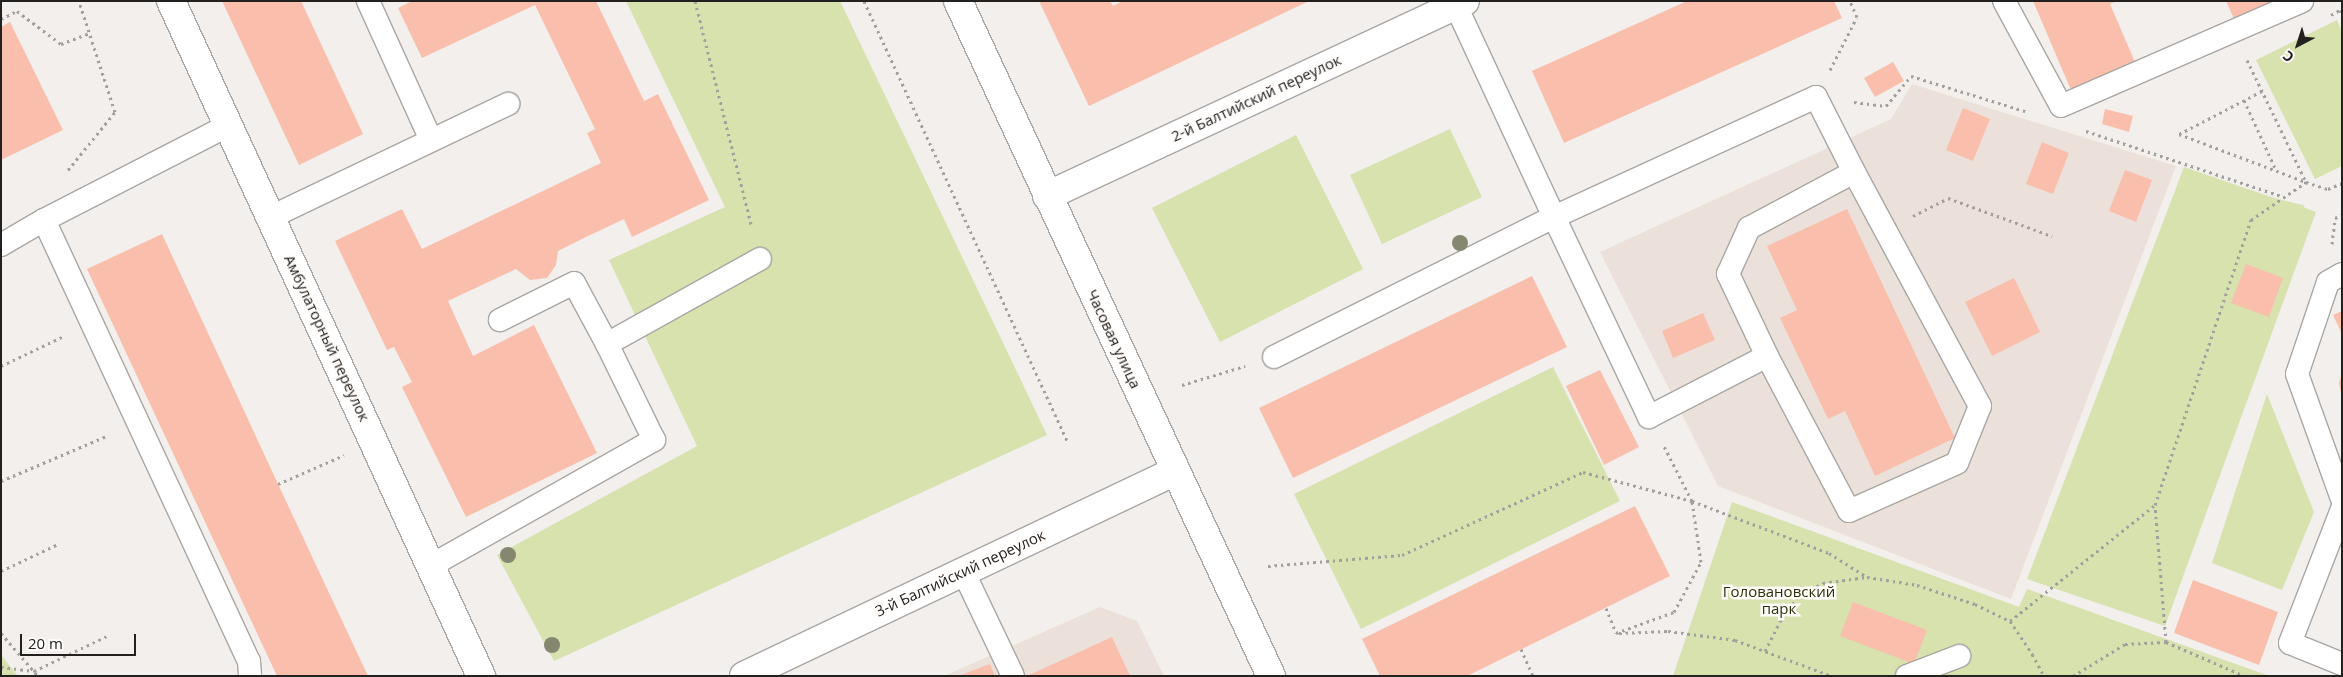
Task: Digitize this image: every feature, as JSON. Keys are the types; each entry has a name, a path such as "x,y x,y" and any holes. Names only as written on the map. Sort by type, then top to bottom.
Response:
{"street":[{"name":"Амбулаторный переулок","path":"171,1 432,565 481,676"},
{"name":"Часовая улица","path":"958,1 1047,196 1272,676"},
{"name":"2-й Балтийский переулок","path":"1047,196 1460,3"},
{"name":"3-й Балтийский переулок","path":"744,676 1176,471"}],"lane":[{"path":"368,1 431,140"},
{"path":"2004,1 2061,106 2302,1"},
{"path":"1460,3 1554,217 1649,417 1767,356"},
{"path":"1274,357 1554,217 1816,97 1854,172 1980,406 1957,462 1848,512 1767,356 1728,274 1748,228 1854,172"},
{"path":"271,217 508,104"},
{"path":"1,246 44,220 228,125"},
{"path":"44,220 249,661 250,676"},
{"path":"607,344 760,259"},
{"path":"2342,274 2328,282 2297,374 2342,499"},
{"path":"432,565 654,440 607,344 574,283 500,320"},
{"path":"2342,509 2290,643 2342,664"},
{"path":"963,571 1013,676"},
{"path":"1907,676 1959,656"}],"path":[{"path":"67,171 115,112 79,1"},
{"path":"695,1 760,259"},
{"path":"864,1 1067,441"},
{"path":"1816,97 1857,17 1850,1"},
{"path":"1,19 17,11 61,44 89,33"},
{"path":"2306,182 2262,91 2179,134 2306,182 2328,189 2342,183"},
{"path":"2244,100 2277,171"},
{"path":"2166,642 2155,505 2252,220 2306,182"},
{"path":"1886,230 1948,198 2052,236"},
{"path":"2335,218 2342,214"},
{"path":"1,366 92,323"},
{"path":"1182,385 1274,357"},
{"path":"1616,633 1674,612 1701,562 1692,501 1649,417"},
{"path":"1,481 138,422"},
{"path":"278,484 344,455"},
{"path":"1268,566 1402,555 1583,472 1692,501 1830,553 1867,577"},
{"path":"2010,621 2155,505"},
{"path":"1,571 58,544"},
{"path":"1765,652 1782,620 1799,595 1823,583 1867,577 1917,585 1975,604 2010,621 2044,676"},
{"path":"1606,608 1616,633"},
{"path":"1616,633 1668,632 1735,640 1832,676"},
{"path":"1,633 38,676"},
{"path":"1,667 34,671 107,636"},
{"path":"2074,676 2125,644 2166,642 2245,676"},
{"path":"1521,649 1533,676"}],"shaded area":[{"path":"1912,84 2176,166 2011,599 1718,486 1600,252 1891,119"},
{"path":"1100,607 1137,621 1164,676 944,676"}],"green space":[{"path":"626,1 840,1 1047,435 554,661 497,555 697,446 609,260 725,207"},
{"path":"2337,20 2342,31 2342,166 2315,179 2256,60"},
{"path":"1450,129 1482,197 1382,244 1350,175"},
{"path":"1296,135 1363,269 1220,342 1152,208"},
{"path":"2184,167 2274,198 2303,205 2305,208 2316,212 2165,626 2027,579"},
{"path":"1553,367 1620,501 1361,629 1294,494"},
{"path":"2267,394 2314,512 2282,590 2212,563"},
{"name":"Головановский парк","path":"1732,502 2019,607 2027,589 2269,676 1673,676"},
{"path":"1,655 18,676 1,676"}],"building":[{"path":"222,1 301,1 363,134 299,165"},
{"path":"412,1 596,1 644,101 658,94 709,200 632,237 624,219 586,237 558,251 556,265 547,278 530,280 516,269 448,301 473,356 534,325 597,453 466,517 402,387 412,382 394,347 387,350 335,241 402,209 422,249 601,163 587,133 595,129 535,5 422,58 398,8"},
{"path":"1039,1 1110,1 1113,6 1123,1 1309,1 1089,106"},
{"path":"1687,1 1834,1 1842,18 1564,143 1532,71"},
{"path":"2033,1 2117,1 2110,4 2135,62 2071,90"},
{"path":"2226,1 2280,1 2235,21"},
{"path":"10,22 63,130 1,160 1,27"},
{"path":"1893,62 1904,81 1875,97 1864,78"},
{"path":"1963,108 1990,119 1973,161 1946,150"},
{"path":"2105,109 2133,116 2129,132 2102,124"},
{"path":"2042,142 2069,153 2053,194 2026,184"},
{"path":"2125,170 2152,180 2136,222 2109,211"},
{"path":"1847,209 1955,438 1875,476 1845,411 1828,419 1780,318 1797,310 1767,246"},
{"path":"162,234 368,676 277,676 87,269"},
{"path":"2246,264 2283,278 2269,317 2231,303"},
{"path":"1532,276 1567,347 1293,478 1259,408"},
{"path":"2014,278 2040,332 1992,356 1965,302"},
{"path":"2342,311 2342,334 2333,315"},
{"path":"1703,313 1715,340 1673,358 1662,331"},
{"path":"1600,370 1639,447 1604,465 1566,386"},
{"path":"2341,376 2342,393 2339,383"},
{"path":"1635,506 1670,576 1467,676 1380,676 1362,639"},
{"path":"2193,580 2278,612 2259,665 2174,633"},
{"path":"1853,602 1927,630 1914,664 1840,636"},
{"path":"1112,637 1130,676 1027,676"},
{"path":"990,664 995,676 960,676 966,673"}]}
